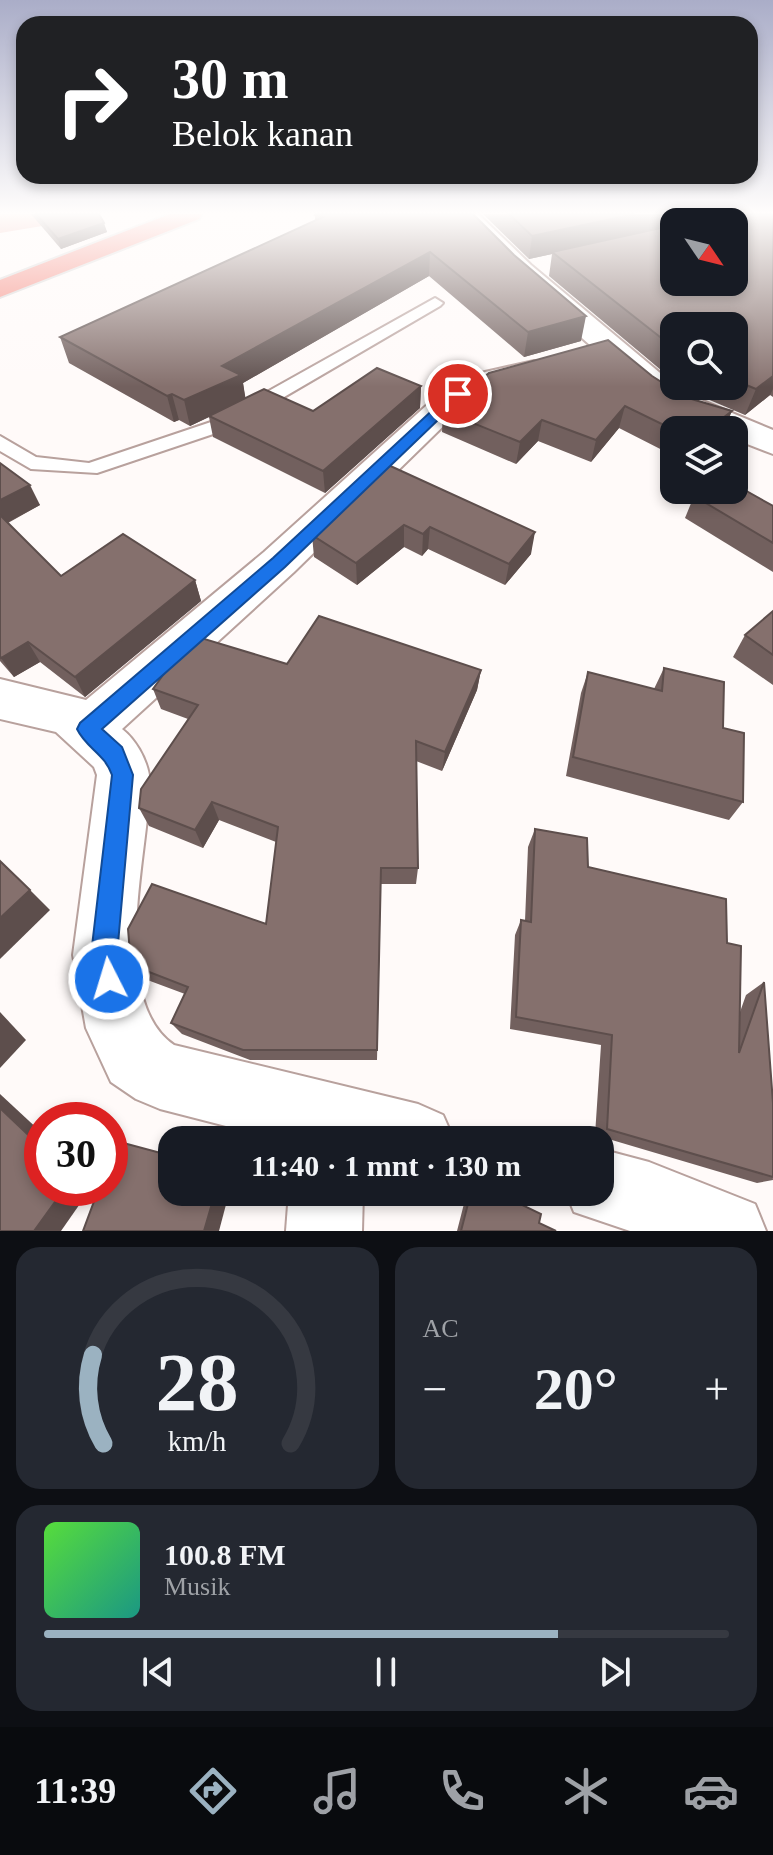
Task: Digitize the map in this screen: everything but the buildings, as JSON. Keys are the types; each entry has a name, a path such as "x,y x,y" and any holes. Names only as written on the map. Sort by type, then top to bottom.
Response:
{"highway":[{"path":"0,289 45,271"}],"street":[{"path":"523,271 672,400 773,443"},
{"path":"87,729 279,562 458,394 474,384 608,346"},
{"path":"0,699 71,715 115,754 123,775 104,955 119,1028 135,1058 160,1075 320,1126"},
{"path":"614,1190 649,1199 728,1231"},
{"path":"324,1231 325,1206"}],"lane":[{"path":"0,442 31,463 90,469 224,424 435,303"}],"route":[{"path":"109,979 104,955 123,775 115,754 87,729 279,562 458,394"}]}
